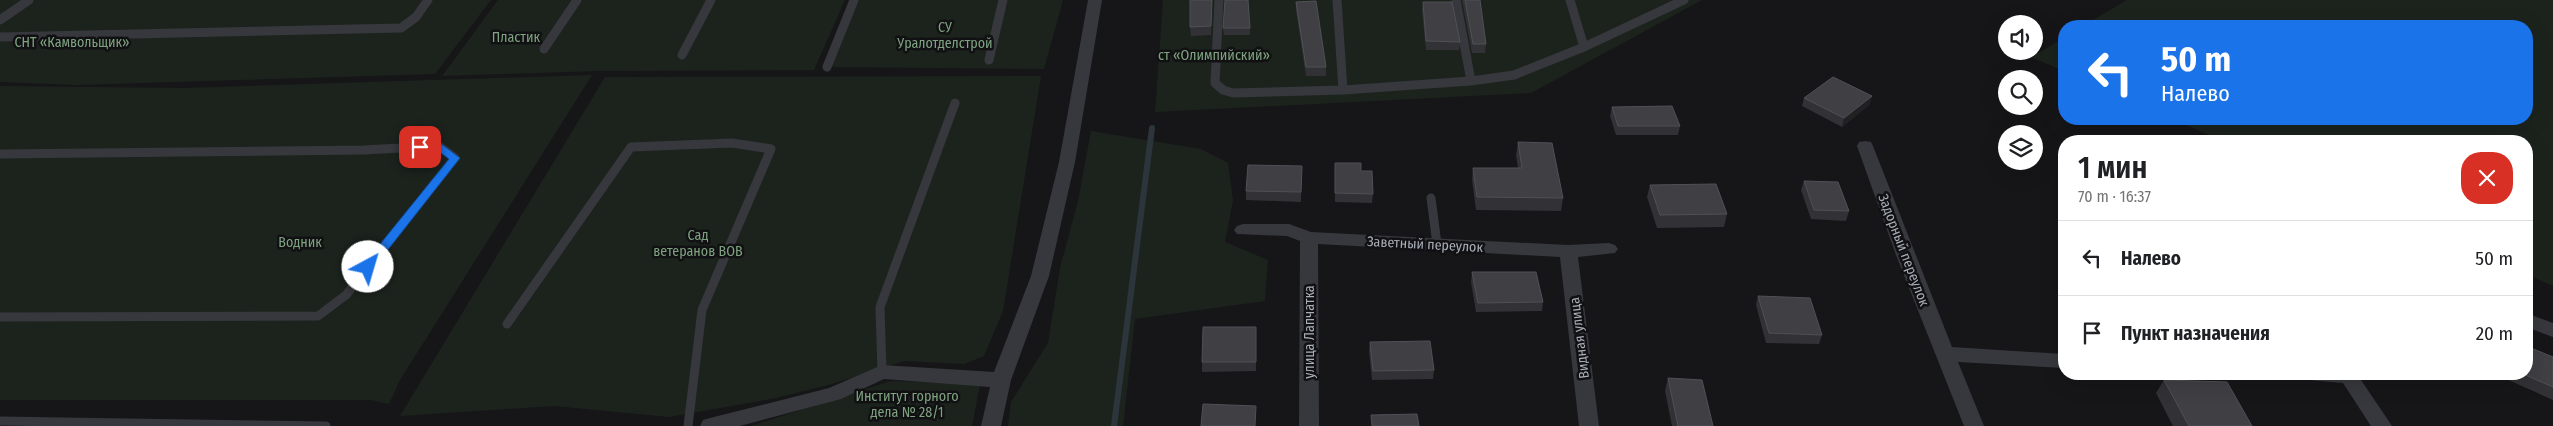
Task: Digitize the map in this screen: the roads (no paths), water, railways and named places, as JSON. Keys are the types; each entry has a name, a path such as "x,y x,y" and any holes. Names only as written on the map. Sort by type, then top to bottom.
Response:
{"street":[{"path":"992,426 1001,380 1040,276 1067,162 1095,0"},
{"name":"Задорный переулок","path":"1865,146 1905,255 1974,426"},
{"name":"Заветный переулок","path":"1243,230 1289,230 1309,238 1568,251 1609,248"},
{"name":"улица Лапчатка","path":"1309,238 1309,426"},
{"name":"Видная улица","path":"1568,251 1589,426"},
{"path":"2533,323 2553,330"},
{"path":"1946,354 2058,361"},
{"path":"710,426 834,394 882,372 1001,380"},
{"path":"2350,380 2382,426"}],"lane":[{"path":"0,20 28,0"},
{"path":"0,37 401,28 416,17 428,0"},
{"path":"544,49 576,0"},
{"path":"682,55 711,0"},
{"path":"827,67 854,0"},
{"path":"989,60 1003,0"},
{"path":"1218,0 1215,83 1223,90 1233,93 1343,90 1471,82 1514,75 1584,47 1684,0"},
{"path":"1337,0 1343,90"},
{"path":"1456,0 1471,82"},
{"path":"1570,0 1584,47"},
{"path":"882,372 880,307 955,103"},
{"path":"506,324 631,147 732,144 771,149 702,310 688,426"},
{"path":"0,154 364,150 440,146 455,158 346,295 318,316 0,317"},
{"path":"1431,198 1437,244"},
{"path":"0,421 70,424 326,426"}],"waterway":[{"path":"1114,426 1152,128"}],"park label":[{"name":"СУ Уралотделстрой","path":"945,36"},
{"name":"Пластик","path":"516,37"},
{"name":"СНТ «Камвольщик»","path":"72,42"},
{"name":"ст «Олимпийский»","path":"1214,55"},
{"name":"Водник","path":"300,242"},
{"name":"Сад ветеранов ВОВ","path":"698,244"},
{"name":"Институт горного дела № 28/1","path":"907,404"}]}
